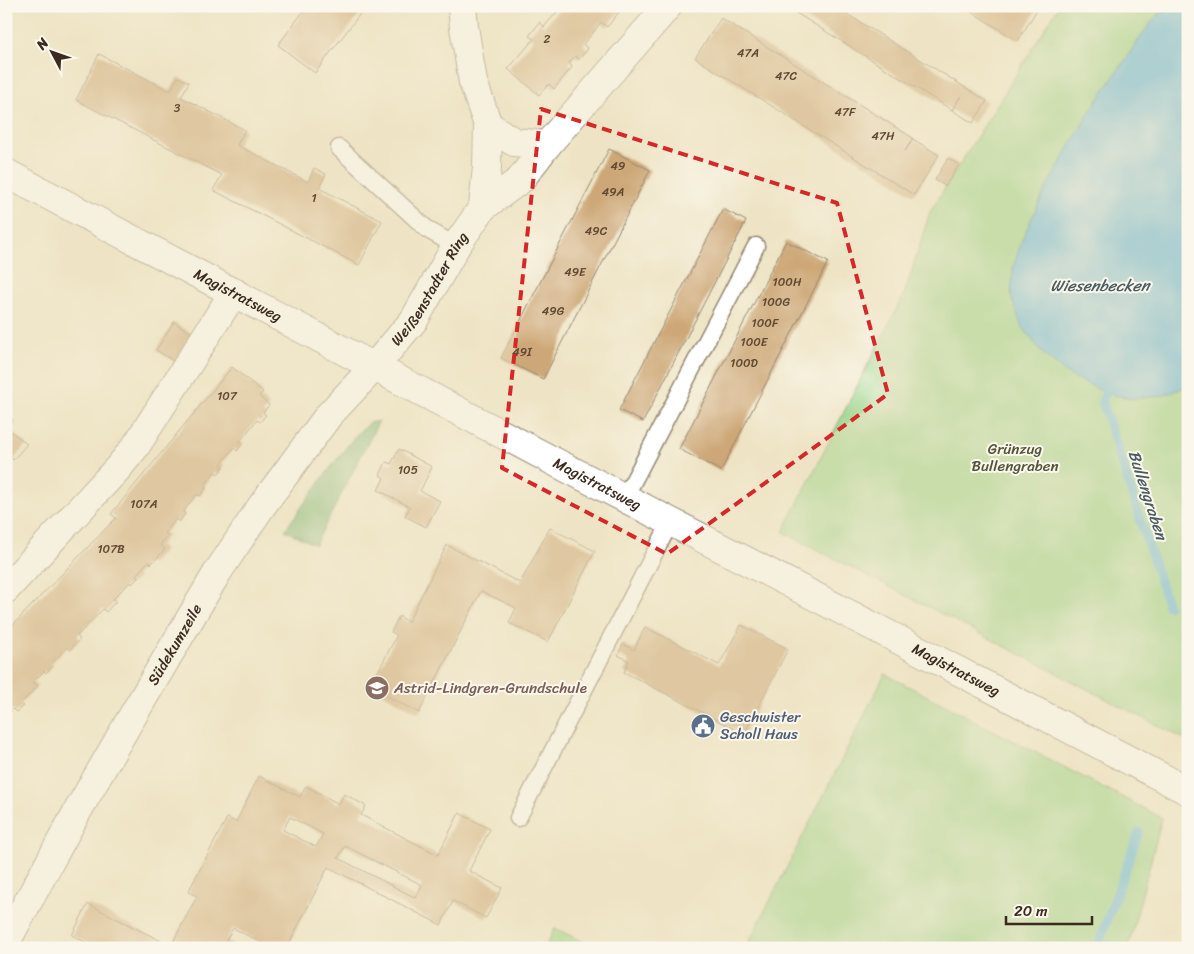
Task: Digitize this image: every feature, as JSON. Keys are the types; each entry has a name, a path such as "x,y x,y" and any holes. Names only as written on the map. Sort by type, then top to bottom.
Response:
{"street":[{"name":"Weißenstadter Ring","path":"462,6 473,82 488,125 487,167 483,207"},
{"name":"Weißenstadter Ring","path":"374,366 414,320 456,246 483,207 520,180 547,145 668,6"},
{"path":"488,125 514,142 547,145"},
{"name":"Magistratsweg","path":"6,173 671,522 1186,787"},
{"path":"6,589 119,467 136,446 234,292"},
{"name":"Südekumzeile","path":"6,942 89,790 217,573 261,507 308,442 328,416 374,366"}],"lane":[{"path":"339,148 428,230 456,246"},
{"path":"625,497 756,246"},
{"path":"518,818 671,522"}],"highlighted area":[{"path":"541,109 837,203 888,394 667,554 502,468"}],"green space":[{"name":"Grünzug Bullengraben","path":"1059,6 1188,6 1188,735 1186,740 783,532 905,292 930,212"},
{"path":"379,421 315,545 285,530 356,435 368,423"},
{"path":"885,674 1162,818 1128,948 746,948"},
{"path":"555,928 595,948 545,948"}],"water":[{"name":"Wiesenbecken","path":"1177,6 1188,6 1188,386 1162,396 1132,399 1106,393 1067,374 1042,353 1021,325 1011,297 1013,268 1023,237 1046,188 1089,113 1157,15"}],"building":[{"path":"6,6 15,6 6,23"},
{"path":"300,6 366,6 315,73 278,45 303,12 299,8"},
{"path":"562,6 624,6 607,27 601,22 583,44 588,49 579,59 575,56 569,63 572,67 554,89 549,84 539,95 508,69 534,39 529,36 540,22 544,27"},
{"path":"785,6 834,6 987,101 973,123"},
{"path":"962,6 1039,6 1018,41"},
{"path":"721,18 913,138 905,151 913,139 939,155 914,195 695,58"},
{"path":"99,54 170,91 178,77 189,82 181,97 245,130 237,145 308,182 314,168 326,174 319,188 382,221 359,265 213,190 222,175 76,100"},
{"path":"609,149 650,170 543,379 501,358"},
{"path":"948,158 959,165 945,186 935,180"},
{"path":"723,209 746,221 643,422 619,410"},
{"path":"786,241 828,262 721,471 679,449"},
{"path":"174,322 193,334 175,362 156,350"},
{"path":"232,367 263,392 259,396 269,405 263,413 266,415 260,422 257,420 240,441 243,443 237,451 234,448 221,464 224,466 218,474 215,472 204,486 206,488 200,496 197,494 183,512 185,514 179,522 176,519 165,533 168,535 160,545 165,549 160,555 151,564 149,561 136,575 139,577 132,584 130,582 113,599 116,601 106,612 103,609 77,636 80,639 70,650 67,647 51,664 53,666 46,673 44,671 33,682 38,686 21,703 23,706 16,712 13,709 6,715 6,632 116,518 111,514"},
{"path":"6,415 13,420 7,428 27,444 13,460 9,456 6,459"},
{"path":"399,449 432,467 420,491 440,501 426,527 405,516 410,507 378,490 384,478 380,475 386,462 391,464"},
{"path":"550,528 595,551 548,642 509,623 516,608 481,591 419,713 370,687 397,635 391,632 399,616 408,622 447,545 520,583"},
{"path":"741,625 788,649 744,734 624,672 629,661 618,655 623,644 634,650 645,627 719,665"},
{"path":"259,776 300,797 306,786 339,804 344,794 366,806 361,815 438,855 459,813 490,829 469,871 502,888 486,918 453,901 441,925 328,867 289,944 297,948 264,948 266,945 233,928 226,940 240,948 97,948 72,935 88,904 171,946 197,896 188,892 227,818 236,822","holes":["290,817 323,834 316,847 283,830","345,846 422,885 416,898 338,858"]}],"waterway":[{"name":"Bullengraben","path":"1106,393 1102,401 1168,606"},
{"name":"Bullengraben","path":"1097,948 1139,832"}],"place":[{"name":"Astrid-Lindgren-Grundschule","path":"377,688"},
{"name":"Geschwister Scholl Haus","path":"703,726"}]}
